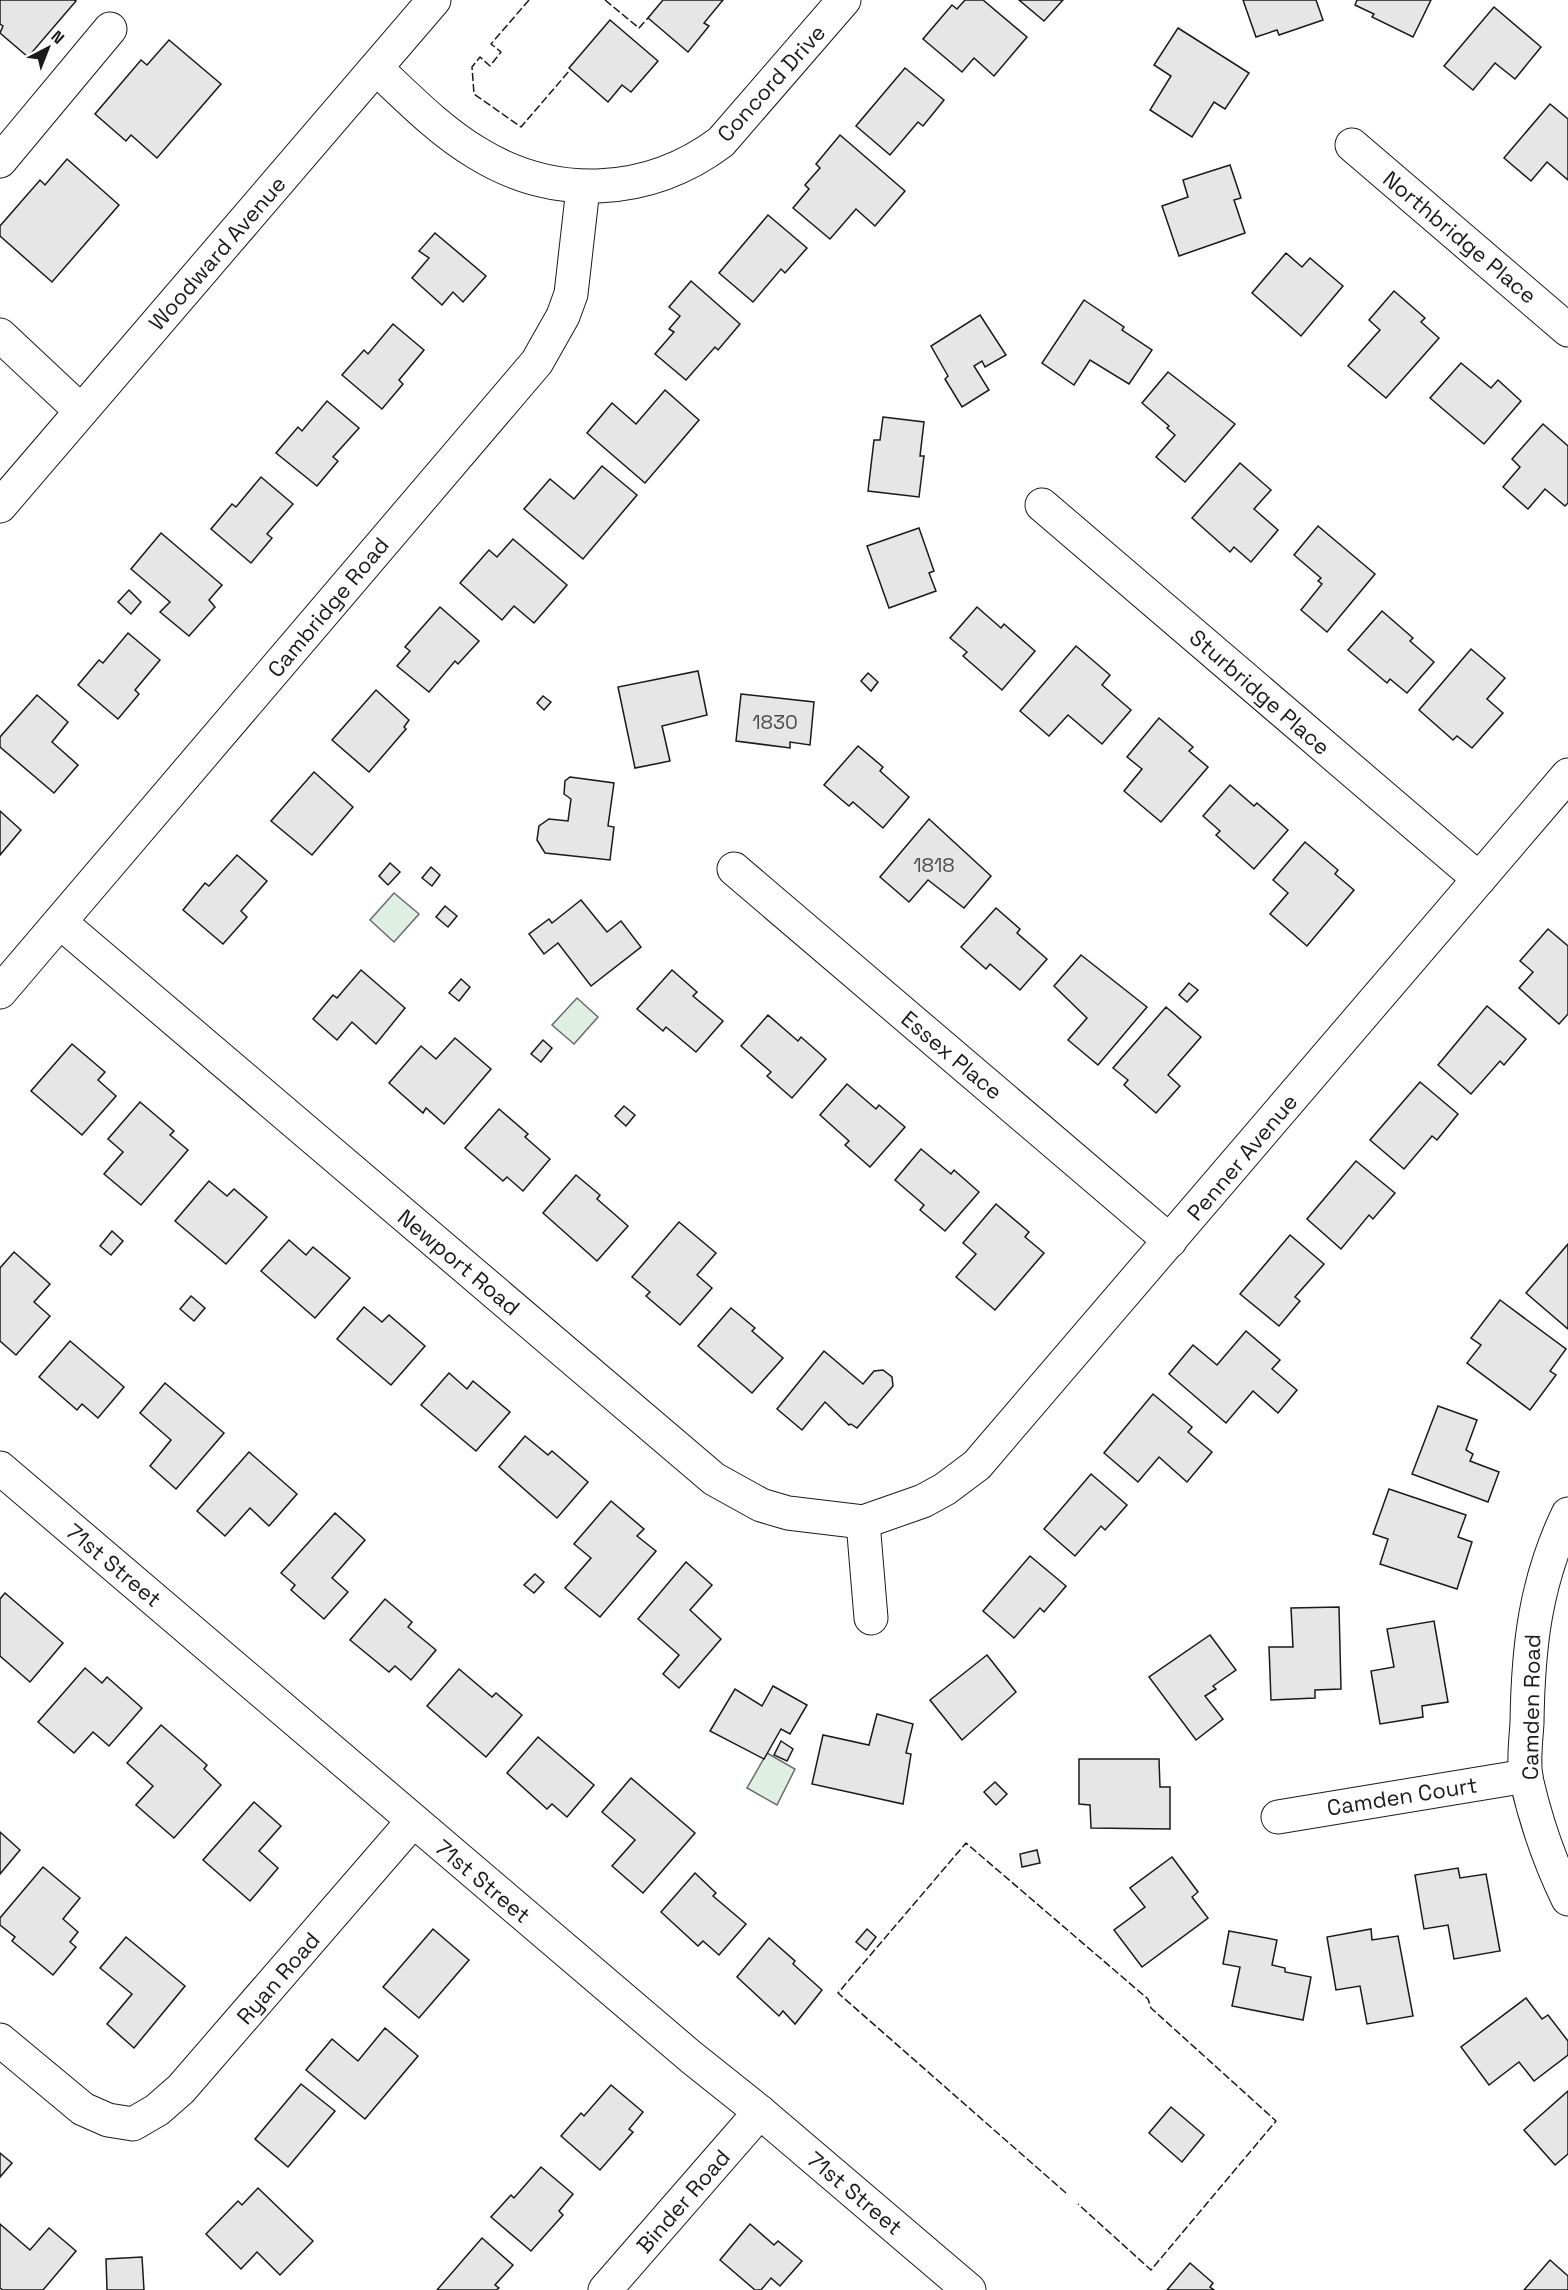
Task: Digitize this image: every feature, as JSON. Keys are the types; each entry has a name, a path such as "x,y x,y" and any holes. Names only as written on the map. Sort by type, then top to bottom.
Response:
{"street":[{"name":"Woodward Avenue","path":"0,506 434,0"},
{"name":"Concord Drive","path":"376,68 434,121 475,152 503,168 530,179 584,188 627,184 665,174 699,159 737,126 844,0"},
{"path":"0,161 110,29"},
{"name":"Northbridge Place","path":"1352,145 1568,330"},
{"name":"Cambridge Road","path":"0,992 537,362 564,316 572,294 584,188"},
{"path":"0,334 81,411"},
{"name":"Sturbridge Place","path":"1042,505 1479,879"},
{"name":"Penner Avenue","path":"893,1511 945,1489 977,1465 1568,775"},
{"name":"Essex Place","path":"734,869 1170,1241"},
{"name":"Newport Road","path":"60,922 714,1479 737,1493 770,1508 788,1513 862,1522 893,1511"},
{"name":"71st Street","path":"0,1468 691,2057 760,2112 969,2290"},
{"name":"Camden Road","path":"1568,1514 1547,1566 1532,1624 1528,1657 1526,1776 1545,1839 1568,1899"},
{"path":"862,1522 872,1618"},
{"name":"Camden Court","path":"1278,1817 1526,1776"},
{"name":"Ryan Road","path":"0,2040 83,2109 108,2120 133,2124 157,2110 181,2089 413,1821"},
{"name":"Binder Road","path":"605,2290 760,2112"}],"green space":[{"path":"394,893 419,914 394,942 370,920"},
{"path":"577,998 598,1017 574,1044 552,1025"},
{"path":"767,1753 795,1769 777,1805 747,1788"}],"building":[{"path":"0,0 76,1 28,57 0,33 3,26 0,24"},
{"path":"663,0 723,0 704,23 709,26 688,52 648,18"},
{"path":"965,0 983,0 1027,37 994,76 974,58 962,72 923,39 952,5 957,9"},
{"path":"1019,0 1063,0 1044,21"},
{"path":"1243,0 1316,0 1323,20 1279,35 1277,30 1256,37"},
{"path":"1357,0 1431,0 1413,37 1372,17 1374,14 1355,5"},
{"path":"1494,7 1541,47 1515,79 1495,63 1473,90 1444,66"},
{"path":"610,20 658,61 631,92 622,85 608,102 569,68"},
{"path":"1178,28 1249,73 1225,109 1214,102 1192,137 1150,110 1171,76 1154,65"},
{"path":"169,40 221,84 157,158 131,135 126,141 95,114 141,60 147,65"},
{"path":"905,68 944,100 923,126 918,122 890,155 856,126"},
{"path":"1550,104 1568,119 1568,180 1547,162 1531,181 1504,158"},
{"path":"840,135 905,191 875,226 856,209 830,239 793,208 809,189 805,185 820,168 816,164"},
{"path":"67,159 119,205 52,282 0,236 0,226 40,180 45,185"},
{"path":"1230,165 1241,198 1234,200 1245,233 1179,256 1162,206 1188,197 1183,180"},
{"path":"768,215 807,248 785,273 781,269 753,302 719,273"},
{"path":"435,233 486,276 463,302 453,292 442,305 412,278 429,258 419,251"},
{"path":"1286,253 1302,267 1310,258 1343,286 1301,336 1252,293"},
{"path":"691,281 740,324 718,350 715,347 686,380 655,354 674,332 669,329 680,316 669,307"},
{"path":"1394,291 1425,318 1421,322 1439,338 1386,398 1348,366 1380,330 1369,320"},
{"path":"1084,300 1124,327 1122,330 1152,350 1129,384 1090,360 1074,385 1042,363"},
{"path":"980,315 1006,355 985,367 982,361 974,366 989,390 962,407 945,379 948,376 931,346"},
{"path":"393,324 424,350 399,380 403,384 382,409 342,375 364,350 368,354"},
{"path":"1461,363 1491,388 1498,380 1521,401 1484,444 1430,398"},
{"path":"1168,372 1235,424 1185,482 1156,457 1175,435 1167,428 1169,426 1142,403"},
{"path":"665,390 699,420 645,483 587,433 612,403 636,424"},
{"path":"327,401 359,428 333,457 338,461 317,486 276,453 298,427 302,431"},
{"path":"883,417 924,422 920,456 924,456 919,497 868,491 874,440 880,440"},
{"path":"1543,424 1568,446 1568,503 1565,506 1545,489 1528,509 1503,487 1520,467 1512,459"},
{"path":"1240,463 1271,490 1254,509 1278,530 1251,562 1234,547 1230,552 1192,518"},
{"path":"602,466 637,495 583,559 524,509 550,479 574,499"},
{"path":"261,477 293,504 267,534 272,538 251,563 211,529 232,504 236,507"},
{"path":"1318,526 1375,574 1327,632 1301,610 1322,584 1318,581 1321,578 1294,555"},
{"path":"919,528 934,571 929,573 936,591 889,608 867,546"},
{"path":"161,533 222,585 209,600 215,607 189,636 160,612 170,602 131,569"},
{"path":"513,539 567,585 534,623 514,606 502,620 460,583 489,550 497,557"},
{"path":"129,590 141,602 131,614 118,602"},
{"path":"440,607 479,641 458,664 455,661 429,692 397,666 410,651 405,647"},
{"path":"977,607 1001,628 1004,624 1035,651 1002,690 963,656 967,652 950,638"},
{"path":"1382,611 1413,638 1410,641 1434,662 1407,693 1390,679 1387,683 1348,650"},
{"path":"128,633 160,660 135,690 139,694 118,719 78,685 99,660 103,663"},
{"path":"1076,646 1110,675 1102,685 1131,710 1102,744 1068,715 1049,736 1020,711"},
{"path":"1471,649 1505,678 1487,699 1503,713 1472,748 1457,736 1453,740 1419,710"},
{"path":"698,671 707,715 662,726 670,761 635,768 618,687"},
{"path":"868,673 878,682 871,691 861,681"},
{"path":"376,690 409,720 404,727 406,729 369,772 332,740"},
{"path":"741,694 814,702 810,745 790,742 790,748 736,741"},
{"path":"37,695 68,722 52,742 78,765 54,793 0,747 0,737"},
{"path":"543,696 551,702 544,710 537,703"},
{"path":"1159,718 1193,747 1189,751 1208,767 1161,822 1124,791 1142,769 1127,757"},
{"path":"858,746 883,767 880,771 909,797 883,828 853,802 849,806 824,785"},
{"path":"314,772 353,807 312,855 271,821"},
{"path":"570,777 614,783 608,826 614,827 610,860 545,853 537,840 539,826 549,819 568,821 571,799 564,794 565,781"},
{"path":"1230,785 1254,806 1257,803 1288,830 1254,869 1216,835 1220,831 1203,816"},
{"path":"0,811 21,830 0,855"},
{"path":"929,819 991,876 964,908 928,880 909,902 880,877"},
{"path":"1305,842 1338,870 1335,874 1354,890 1307,946 1270,914 1288,893 1273,880"},
{"path":"237,855 267,881 241,911 247,917 223,944 183,910 205,883 209,886"},
{"path":"390,863 400,872 388,885 379,876"},
{"path":"431,867 440,875 432,886 422,878"},
{"path":"581,900 607,932 621,921 641,947 591,986 558,943 544,954 529,934 549,919 552,923"},
{"path":"445,906 457,916 448,927 436,917"},
{"path":"996,908 1020,929 1017,933 1047,959 1020,990 990,964 986,969 961,947"},
{"path":"1548,929 1568,946 1568,1014 1559,1024 1519,988 1533,972 1520,961"},
{"path":"1081,955 1147,1007 1098,1065 1068,1040 1087,1018 1054,986"},
{"path":"361,970 405,1008 376,1044 352,1022 337,1040 313,1019 333,995 337,998"},
{"path":"672,970 697,992 693,996 723,1021 696,1052 666,1027 663,1031 637,1009"},
{"path":"461,979 470,987 459,1001 449,993"},
{"path":"1189,983 1198,990 1187,1002 1179,995"},
{"path":"1487,1006 1526,1039 1504,1065 1500,1061 1471,1094 1438,1065"},
{"path":"1166,1007 1201,1037 1168,1075 1180,1086 1156,1113 1124,1085 1128,1080 1113,1068"},
{"path":"768,1015 798,1041 801,1037 826,1059 792,1098 767,1076 771,1072 741,1046"},
{"path":"455,1038 491,1069 444,1124 426,1108 423,1113 389,1083 421,1046 436,1059"},
{"path":"543,1040 552,1048 541,1062 531,1054"},
{"path":"72,1044 105,1072 98,1080 116,1096 82,1135 31,1091"},
{"path":"1420,1082 1458,1114 1437,1140 1432,1136 1404,1169 1370,1140"},
{"path":"847,1084 876,1109 879,1105 905,1127 870,1167 845,1145 849,1141 820,1115"},
{"path":"140,1102 174,1131 170,1135 188,1150 141,1205 104,1174 123,1152 108,1139"},
{"path":"624,1106 635,1115 626,1126 615,1116"},
{"path":"499,1109 528,1134 525,1137 550,1159 523,1191 507,1177 503,1181 465,1148"},
{"path":"921,1149 951,1174 954,1170 979,1192 945,1231 920,1210 924,1205 895,1180"},
{"path":"1356,1161 1395,1193 1373,1219 1369,1215 1341,1249 1307,1219"},
{"path":"576,1175 600,1195 597,1199 628,1226 597,1261 543,1213"},
{"path":"209,1181 227,1196 234,1189 267,1217 226,1264 175,1221"},
{"path":"996,1204 1029,1232 1025,1237 1044,1253 995,1310 956,1277 976,1254 963,1243"},
{"path":"679,1222 716,1253 697,1275 712,1288 680,1325 646,1296 650,1292 632,1277"},
{"path":"112,1231 123,1241 111,1255 100,1246"},
{"path":"1290,1235 1324,1264 1295,1297 1300,1301 1279,1326 1240,1294"},
{"path":"289,1240 306,1255 313,1247 350,1278 315,1318 261,1271"},
{"path":"1568,1244 1568,1329 1526,1293"},
{"path":"14,1252 50,1284 34,1302 50,1316 16,1355 0,1341 0,1268"},
{"path":"191,1296 205,1308 194,1321 180,1309"},
{"path":"1500,1300 1566,1349 1550,1371 1556,1375 1530,1410 1467,1363 1481,1345 1471,1338"},
{"path":"364,1307 382,1322 389,1315 425,1346 391,1385 337,1339"},
{"path":"731,1308 755,1328 752,1331 783,1358 752,1393 698,1346"},
{"path":"1246,1331 1280,1360 1272,1369 1297,1390 1278,1413 1253,1391 1226,1423 1169,1374 1193,1345 1217,1365"},
{"path":"70,1341 124,1387 98,1418 82,1404 77,1410 39,1377"},
{"path":"824,1351 863,1384 874,1371 883,1370 892,1377 893,1386 857,1428 849,1425 825,1402 802,1430 777,1409"},
{"path":"449,1373 467,1389 473,1381 510,1412 476,1451 421,1405"},
{"path":"165,1383 224,1433 176,1489 150,1466 171,1440 140,1413"},
{"path":"1153,1394 1192,1427 1188,1432 1212,1452 1187,1482 1159,1457 1138,1482 1104,1453"},
{"path":"1438,1406 1477,1420 1466,1450 1473,1454 1470,1461 1499,1472 1488,1502 1412,1474"},
{"path":"525,1436 548,1455 552,1451 588,1482 557,1518 499,1467"},
{"path":"249,1452 297,1494 269,1526 250,1508 225,1536 197,1511"},
{"path":"1091,1474 1127,1505 1105,1530 1101,1526 1075,1556 1044,1529"},
{"path":"1389,1489 1466,1515 1458,1537 1472,1542 1457,1589 1380,1564 1388,1539 1373,1534"},
{"path":"611,1501 644,1529 637,1536 656,1551 600,1617 565,1588 591,1558 574,1544"},
{"path":"335,1513 365,1540 332,1578 348,1592 324,1619 291,1590 295,1585 281,1573"},
{"path":"1030,1556 1066,1586 1044,1612 1040,1608 1014,1638 983,1611"},
{"path":"686,1562 712,1585 690,1610 721,1639 679,1688 663,1674 679,1655 638,1619"},
{"path":"535,1574 544,1582 534,1593 524,1585"},
{"path":"5,1593 63,1643 30,1682 0,1656 0,1599"},
{"path":"385,1599 412,1622 408,1627 436,1650 411,1680 395,1666 389,1672 350,1640"},
{"path":"1339,1607 1341,1689 1315,1690 1315,1698 1271,1700 1269,1647 1293,1647 1291,1608"},
{"path":"1434,1621 1448,1702 1422,1706 1423,1717 1380,1724 1371,1671 1394,1667 1387,1629"},
{"path":"1210,1635 1236,1670 1213,1686 1216,1689 1205,1696 1223,1719 1196,1740 1149,1677"},
{"path":"987,1655 1016,1692 962,1740 930,1700"},
{"path":"85,1668 102,1683 107,1677 142,1708 109,1746 93,1732 74,1753 38,1722"},
{"path":"459,1669 492,1697 496,1693 522,1715 486,1757 427,1706"},
{"path":"773,1686 807,1705 790,1734 781,1729 764,1759 710,1731 735,1689 762,1706"},
{"path":"877,1714 913,1724 906,1753 911,1754 903,1804 812,1784 823,1735 869,1745"},
{"path":"161,1725 207,1765 204,1769 221,1785 174,1838 136,1805 153,1786 127,1763"},
{"path":"538,1737 594,1785 567,1817 552,1804 547,1809 507,1773"},
{"path":"781,1741 793,1749 787,1761 774,1755"},
{"path":"1079,1759 1159,1759 1160,1787 1170,1787 1170,1829 1091,1828 1090,1805 1079,1804"},
{"path":"631,1778 695,1833 643,1893 612,1866 635,1840 602,1812"},
{"path":"995,1782 1007,1794 996,1805 984,1792"},
{"path":"254,1802 281,1826 259,1851 278,1868 250,1901 203,1860"},
{"path":"0,1832 20,1850 0,1874"},
{"path":"1037,1850 1040,1863 1022,1867 1020,1854"},
{"path":"1172,1857 1198,1892 1192,1897 1208,1918 1142,1967 1114,1930 1145,1907 1130,1888"},
{"path":"43,1867 80,1898 63,1919 78,1932 70,1942 76,1947 53,1975 12,1941 15,1937 0,1925 0,1918"},
{"path":"1458,1868 1460,1878 1486,1874 1500,1951 1454,1959 1448,1925 1424,1929 1415,1875"},
{"path":"695,1873 716,1893 713,1896 746,1924 719,1955 703,1941 698,1946 661,1912"},
{"path":"433,1929 469,1960 419,2018 383,1987"},
{"path":"867,1929 876,1937 866,1950 856,1942"},
{"path":"1371,1929 1372,1940 1398,1936 1413,2016 1367,2024 1360,1986 1336,1990 1327,1937"},
{"path":"1229,1931 1277,1940 1272,1965 1285,1968 1285,1972 1311,1977 1303,2020 1232,2006 1240,1967 1223,1964"},
{"path":"126,1937 185,1986 134,2048 107,2024 132,1994 100,1968"},
{"path":"769,1938 822,1990 795,2024 783,2011 779,2016 737,1977"},
{"path":"1526,1998 1542,2019 1548,2015 1568,2041 1568,2055 1534,2081 1519,2062 1489,2085 1461,2047"},
{"path":"385,2028 418,2056 365,2119 306,2070 332,2039 358,2061"},
{"path":"301,2084 335,2111 288,2167 255,2139"},
{"path":"611,2085 643,2112 629,2129 633,2132 600,2170 561,2136 581,2113 584,2116"},
{"path":"1568,2091 1568,2154 1555,2165 1524,2130"},
{"path":"1171,2107 1204,2135 1182,2162 1149,2133"},
{"path":"0,2153 12,2163 0,2177"},
{"path":"541,2167 573,2194 559,2211 563,2215 531,2251 491,2217 511,2195 514,2198"},
{"path":"258,2188 313,2241 280,2275 257,2252 241,2269 206,2234 238,2201 242,2205"},
{"path":"0,2224 30,2250 49,2228 76,2251 43,2290 3,2290 0,2288"},
{"path":"750,2224 774,2245 778,2241 802,2261 780,2286 771,2278 761,2290 755,2290 720,2260"},
{"path":"482,2238 513,2265 495,2285 499,2288 496,2290 437,2290"},
{"path":"142,2257 144,2290 107,2290 106,2259"},
{"path":"1550,2260 1568,2276 1568,2290 1524,2290"},
{"path":"1190,2263 1213,2283 1210,2287 1214,2290 1167,2290"}],"fence":[{"path":"529,0 491,44 501,52 490,66 480,57 472,67 474,94 521,127 570,70"},
{"path":"605,0 639,28 648,18"},
{"path":"1066,2193 838,1993 966,1843 1148,1999 1151,2008 1276,2121 1151,2270 1078,2204"}]}
